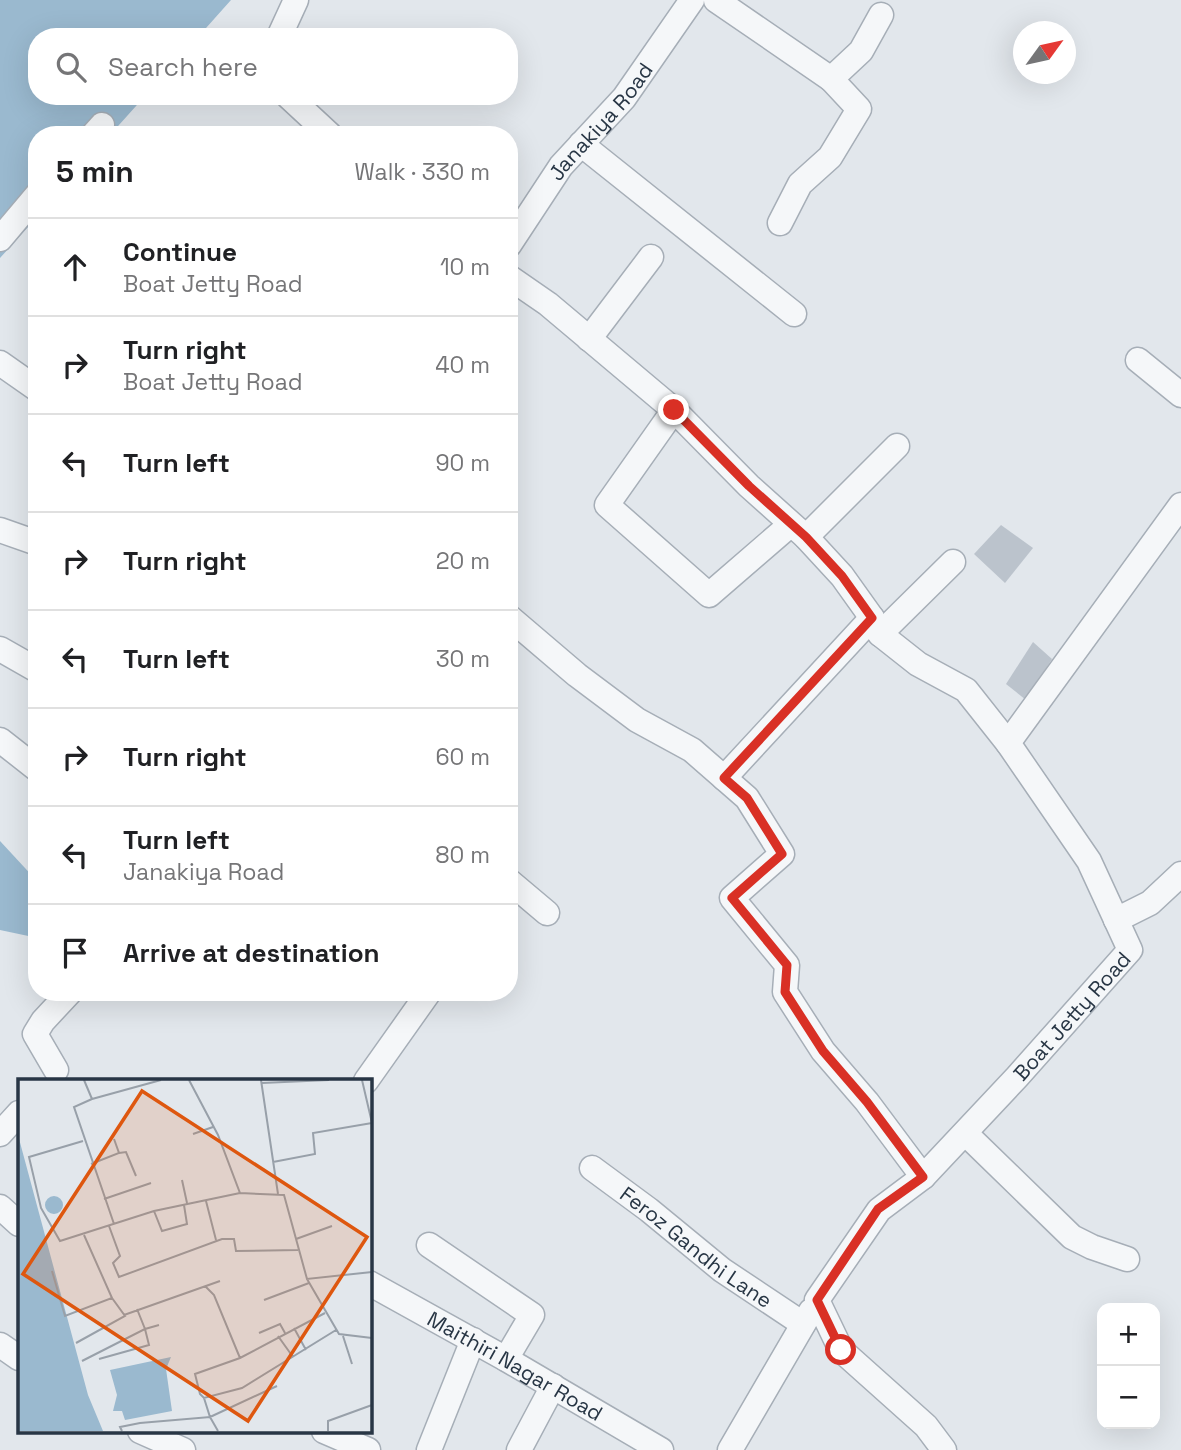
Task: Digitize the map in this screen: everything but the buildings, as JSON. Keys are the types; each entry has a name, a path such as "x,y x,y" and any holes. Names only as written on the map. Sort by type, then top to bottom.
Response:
{"street":[{"path":"283,28 296,0"},
{"name":"Janakiya Road","path":"518,232 562,166 624,98 692,0"},
{"path":"716,0 831,79 859,108 830,157 800,184 780,223"},
{"path":"831,79 861,51 881,15"},
{"path":"298,105 320,126"},
{"path":"581,145 794,314"},
{"path":"0,239 28,206"},
{"path":"589,338 650,257"},
{"path":"518,283 548,304 674,410 842,576 876,626 918,664 966,690 1008,743 1181,505"},
{"path":"1138,360 1181,396"},
{"path":"0,363 28,383"},
{"path":"674,410 607,505 709,595 798,531 897,446"},
{"path":"0,530 28,540"},
{"path":"724,778 876,626 953,562"},
{"path":"518,625 637,720 692,750 747,798 782,854 732,898 787,965 785,992 823,1051 867,1102 923,1177"},
{"path":"0,649 28,665"},
{"path":"0,740 28,762"},
{"name":"Boat Jetty Road","path":"730,1450 817,1300 878,1209 923,1177 1130,950 1089,861 1008,743"},
{"path":"1116,920 1150,903 1181,874"},
{"path":"518,889 547,913"},
{"path":"57,1077 35,1034 62,1001"},
{"path":"367,1079 423,1001"},
{"path":"0,1134 18,1114"},
{"path":"965,1133 1072,1237 1127,1259"},
{"name":"Feroz Gandhi Lane","path":"592,1168 649,1210 722,1270 803,1324"},
{"path":"0,1207 18,1223"},
{"path":"429,1245 532,1315 506,1359"},
{"name":"Maithiri Nagar Road","path":"371,1284 473,1340 661,1450"},
{"path":"817,1300 841,1350 926,1426 944,1450"},
{"path":"429,1450 473,1340"},
{"path":"0,1345 18,1357"},
{"path":"519,1450 552,1386"},
{"path":"142,1432 183,1450"},
{"path":"326,1432 368,1450"}],"water":[{"path":"0,0 231,0 206,28 28,28 28,105 137,105 118,126 28,126 28,227 0,258"},
{"path":"0,841 28,871 28,936 0,930"}],"route":[{"path":"674,410 749,486 806,537 842,576 872,618 724,778 747,798 782,854 732,898 761,930 787,965 785,992 823,1051 867,1102 923,1177 878,1209 817,1300 841,1350"}]}
